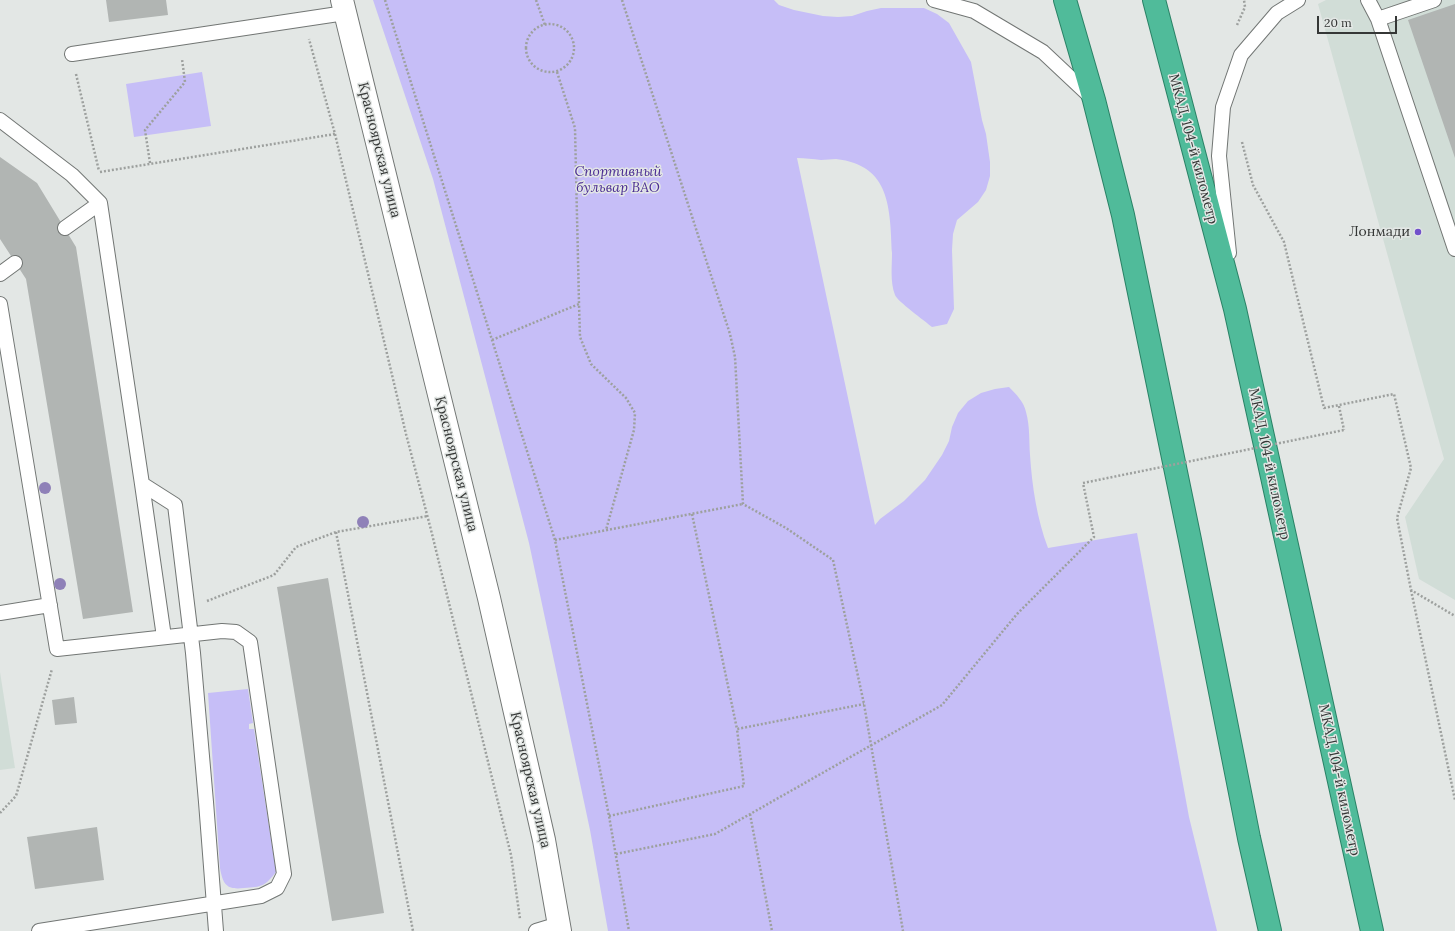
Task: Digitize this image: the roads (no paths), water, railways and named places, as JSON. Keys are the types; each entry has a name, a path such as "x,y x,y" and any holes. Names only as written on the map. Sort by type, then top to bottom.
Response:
{"highway":[{"path":"1065,0 1094,100 1123,215 1190,540 1249,838 1270,931"},
{"name":"МКАД, 104-й километр","path":"1154,0 1235,309 1372,931"}],"street":[{"name":"Красноярская улица","path":"343,6 489,598 544,840 560,927"}],"lane":[{"path":"934,0 974,11 1042,52 1094,100"},
{"path":"1235,309 1219,156 1223,107 1241,55 1277,13 1298,0"},
{"path":"1368,0 1378,19 1455,249"},
{"path":"1378,19 1434,0"},
{"path":"72,54 304,19 343,6"},
{"path":"0,120 72,175 100,203 164,637"},
{"path":"64,228 100,203"},
{"path":"0,274 15,263"},
{"path":"0,304 57,649 222,630 236,632 250,642 284,874 277,888 261,896 39,931"},
{"path":"142,484 175,505 188,609 206,802 216,931"},
{"path":"0,613 50,604"},
{"path":"536,931 560,927"}],"place":[{"name":"Лонмади","path":"1418,232"}],"park label":[{"name":"Спортивный бульвар ВАО","path":"618,180"}]}
